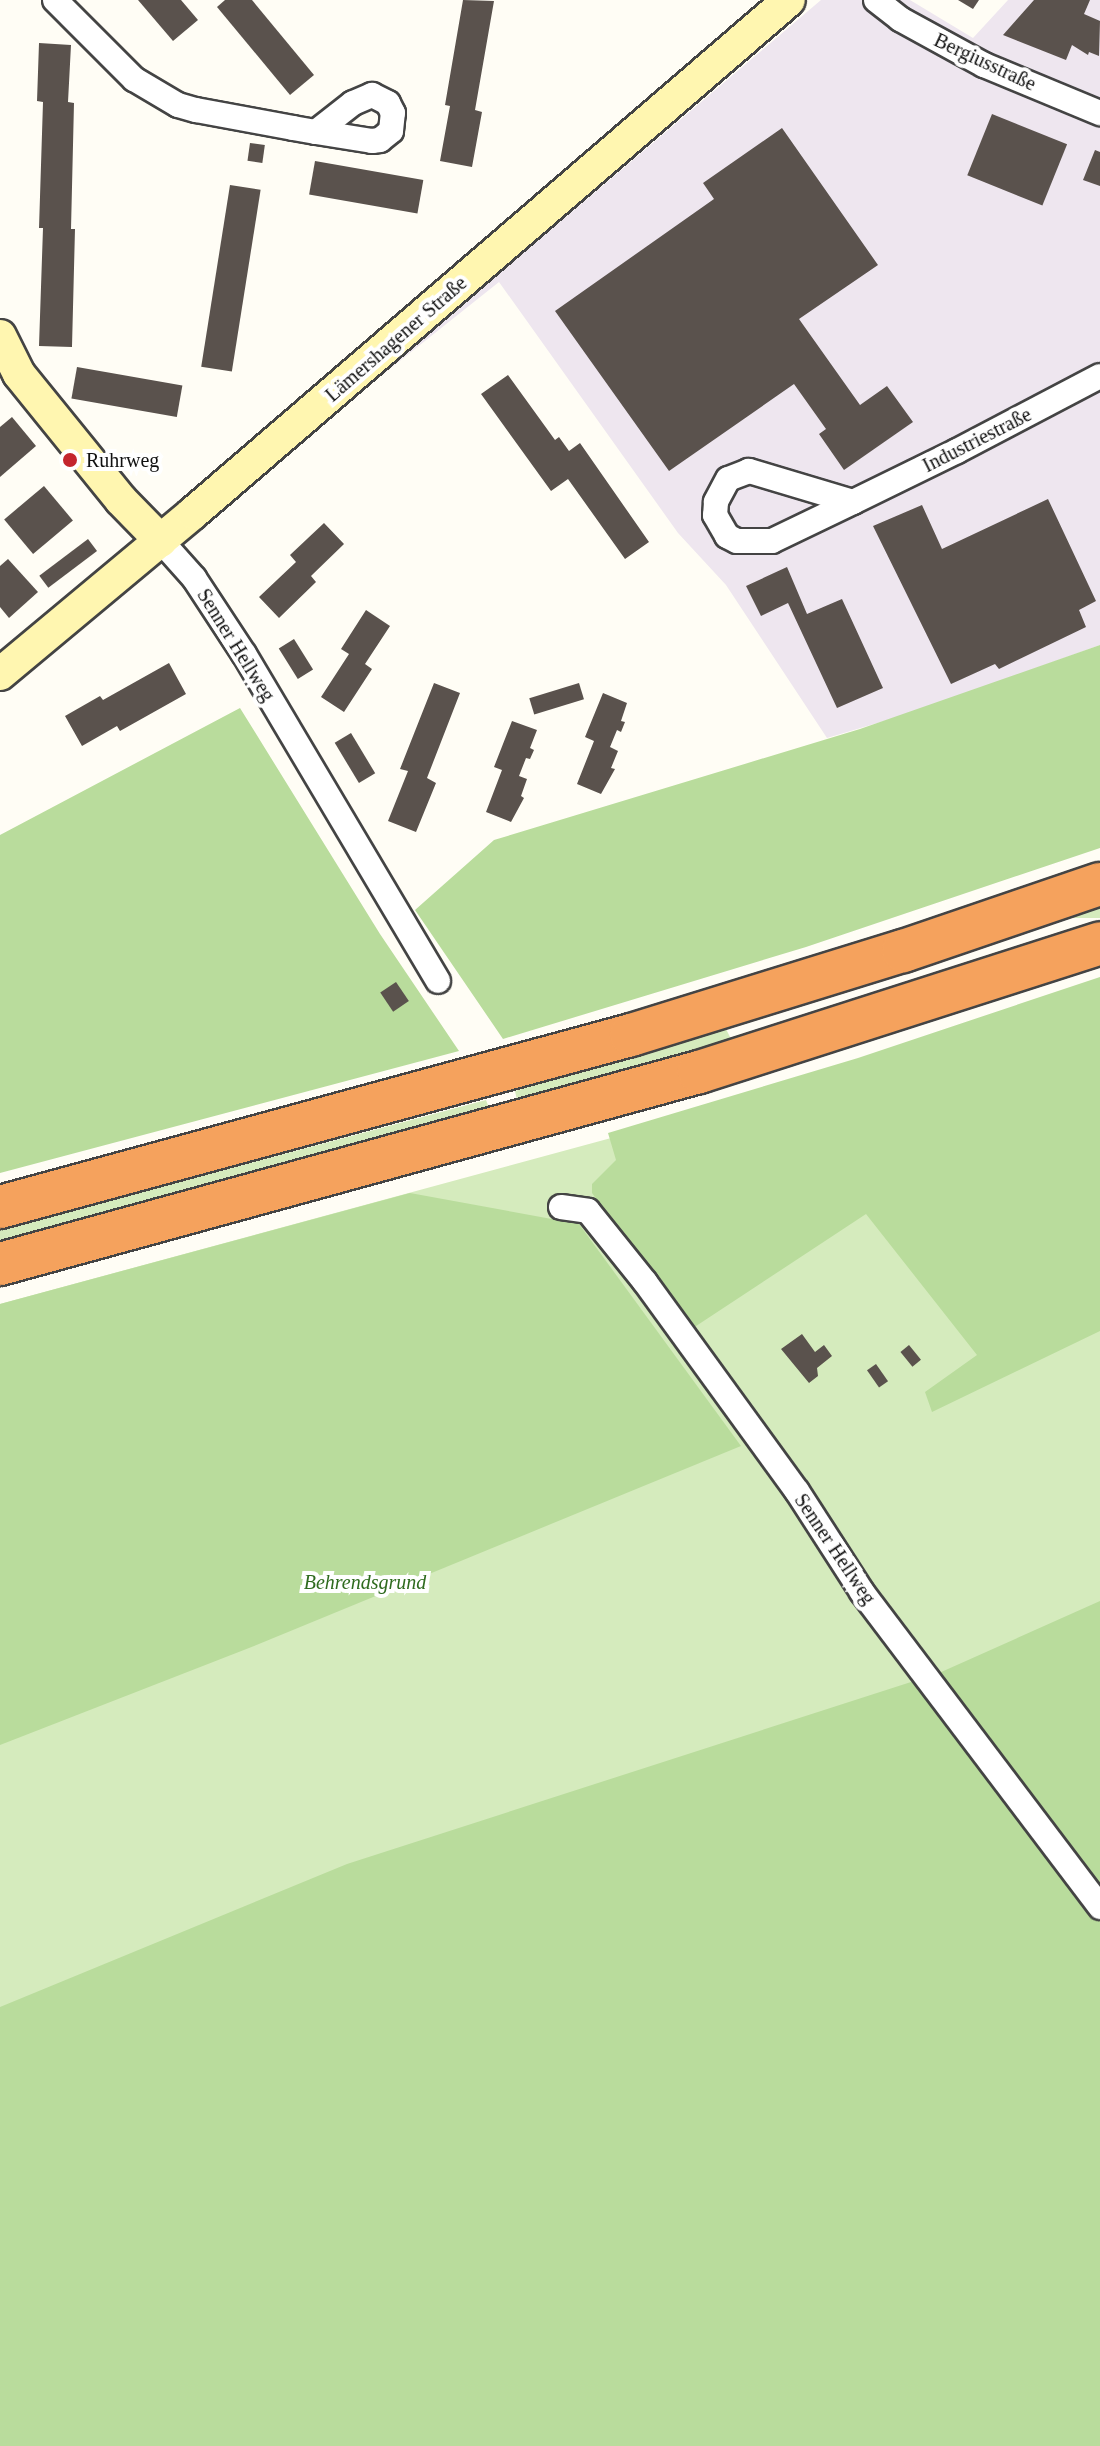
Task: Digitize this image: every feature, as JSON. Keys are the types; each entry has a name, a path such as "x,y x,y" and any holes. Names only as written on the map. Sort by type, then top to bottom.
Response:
{"highway":[{"path":"0,1207 631,1035 891,955 1100,884"},
{"path":"0,1264 684,1077 1100,943"}],"main road":[{"name":"Lämershagener Straße","path":"0,674 161,541 789,0"},
{"name":"Senner Hellweg","path":"3,354 85,457 161,541"}],"street":[{"path":"55,0 134,79 157,95 196,110 316,132"},
{"name":"Bergiusstraße","path":"876,0 900,19 984,65 1100,113"},
{"name":"Industriestraße","path":"853,502 749,471 728,479 716,502 715,515 727,536 737,541 761,543 853,502 1100,376"},
{"name":"Senner Hellweg","path":"161,541 194,578 244,654 438,981"},
{"name":"Senner Hellweg","path":"561,1207 588,1211 645,1282 797,1491 871,1605 1100,1907"}],"shaded area":[{"path":"821,0 910,0 973,38 1008,0 1100,0 1100,645 911,713 827,738 726,585 678,533 499,282 347,403"}],"green space":[{"path":"1100,645 1100,848 806,947 503,1039 415,910 494,840 860,729"},
{"path":"240,708 380,934 459,1051 0,1173 0,835"},
{"path":"969,907 1100,907 1100,918 969,918"},
{"path":"1100,977 1100,1331 932,1412 925,1392 977,1355 866,1214 690,1330 592,1193 592,1184 616,1160 608,1133 858,1058"},
{"name":"Behrendsgrund","path":"1100,989 1100,1705 0,2204 0,1304 865,1069"},
{"path":"726,1029 731,1039 517,1100 515,1091"},
{"path":"486,1100 489,1108 0,1242 0,1230"},
{"path":"410,1193 579,1224 741,1446 249,1648 0,1745 0,1304"},
{"path":"1100,1601 1100,2446 0,2446 0,2007 347,1864 939,1673"}],"building":[{"path":"138,0 181,0 198,20 173,41"},
{"path":"225,0 252,0 314,75 290,95 217,7"},
{"path":"463,0 494,1 475,110 482,112 472,167 440,161 450,106 445,105"},
{"path":"958,0 979,0 973,9"},
{"path":"1034,0 1090,0 1084,14 1100,21 1099,56 1089,52 1088,55 1072,45 1066,60 1003,35"},
{"path":"39,43 71,45 68,102 74,103 71,229 75,229 72,347 39,346 43,102 37,101"},
{"path":"992,114 1067,144 1042,206 967,175"},
{"path":"782,128 878,265 799,319 860,405 887,386 913,422 844,470 819,434 826,429 794,384 669,471 555,311 714,199 703,183"},
{"path":"250,143 265,145 262,163 247,161"},
{"path":"1095,150 1100,152 1100,186 1083,180"},
{"path":"315,161 423,180 417,214 309,194"},
{"path":"230,185 261,190 232,372 201,367"},
{"path":"77,367 182,386 177,417 71,399"},
{"path":"508,375 555,440 559,437 569,451 580,443 649,542 625,559 568,479 551,491 481,394"},
{"path":"12,417 36,446 0,477 0,427"},
{"path":"44,486 73,520 33,554 4,519"},
{"path":"1048,499 1096,601 1079,610 1086,627 999,669 995,664 951,684 873,526 922,505 942,549"},
{"path":"324,523 344,544 311,576 316,582 279,618 259,597 296,562 290,555"},
{"path":"88,539 97,551 48,588 39,576"},
{"path":"8,559 38,592 9,618 0,607 0,566"},
{"path":"787,567 807,614 842,599 883,688 837,708 788,603 761,616 746,586"},
{"path":"366,610 390,626 365,664 372,669 344,712 321,697 349,654 341,649"},
{"path":"294,639 313,670 298,679 279,649"},
{"path":"169,663 186,694 120,731 117,726 82,746 65,716 100,696 103,700"},
{"path":"434,683 460,693 427,778 436,783 416,832 388,821 408,771 400,769"},
{"path":"579,683 584,699 534,714 529,698"},
{"path":"603,693 627,703 621,721 625,722 621,732 617,730 610,747 618,751 611,768 615,769 601,794 577,784 594,741 585,737"},
{"path":"512,721 537,730 530,748 534,750 530,759 526,758 519,776 527,779 521,796 524,798 511,822 486,812 502,770 494,767"},
{"path":"351,733 375,773 359,783 335,743"},
{"path":"396,982 409,1001 393,1012 380,993"},
{"path":"802,1334 815,1352 824,1345 832,1356 817,1368 818,1376 809,1383 781,1349"},
{"path":"909,1345 921,1360 912,1367 900,1352"},
{"path":"876,1364 888,1381 879,1388 867,1370"}],"place":[{"name":"Ruhrweg","path":"70,460"}]}
